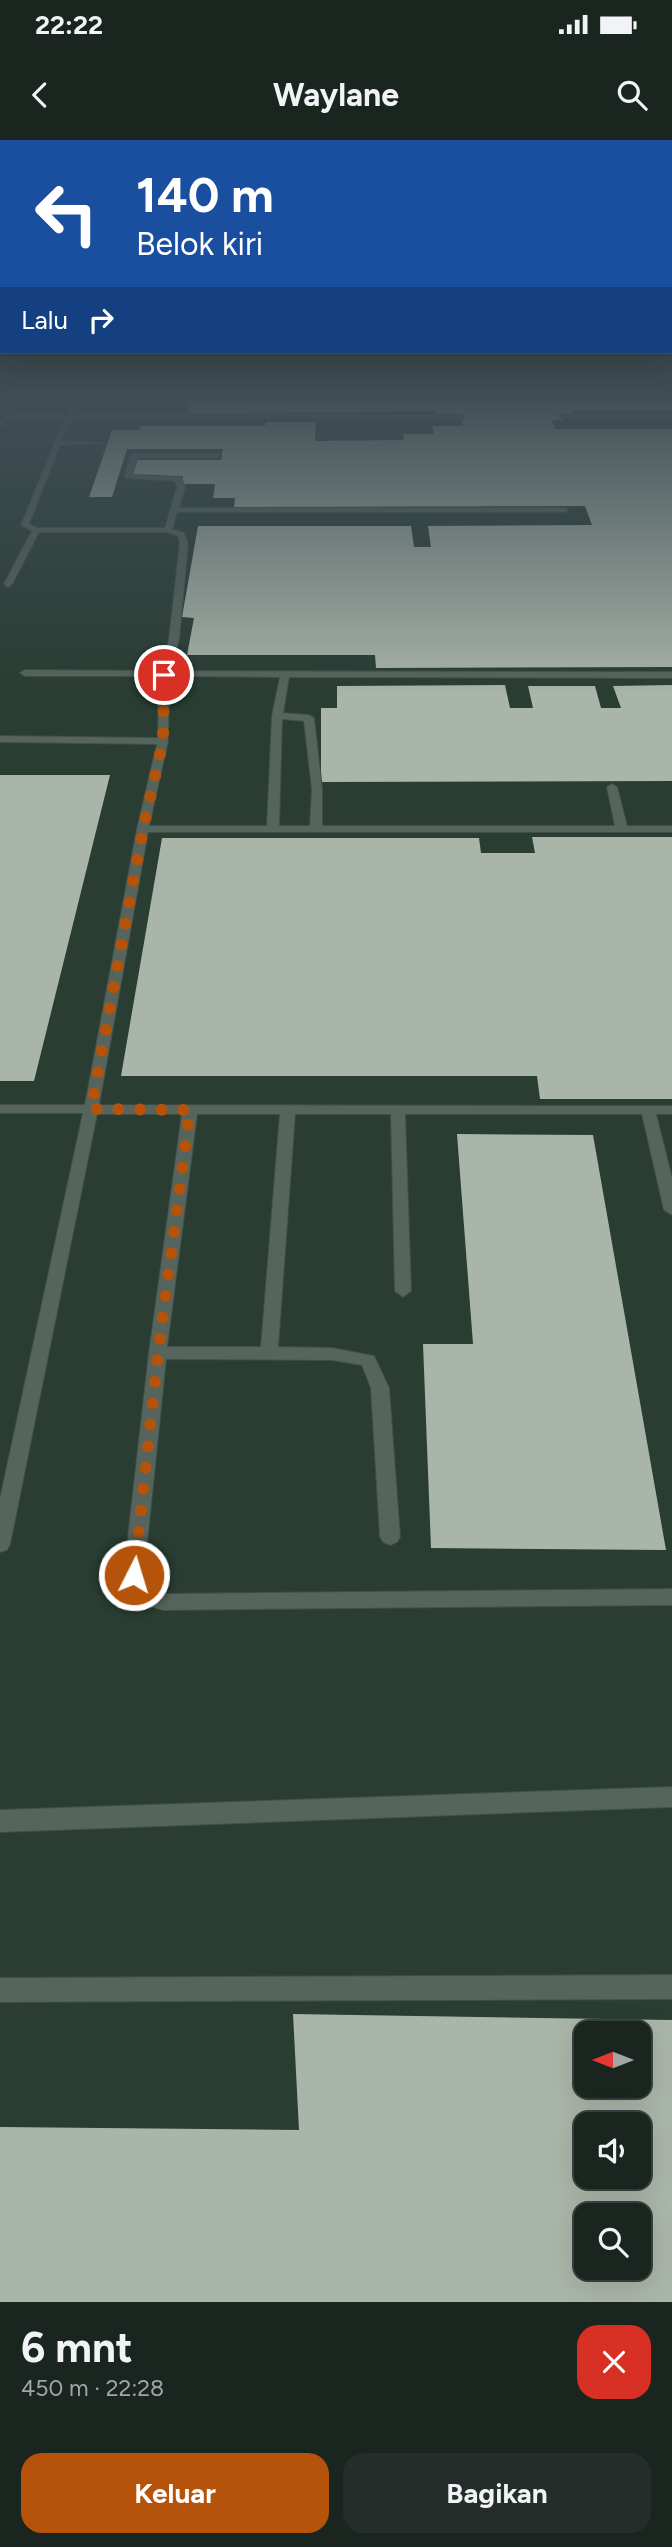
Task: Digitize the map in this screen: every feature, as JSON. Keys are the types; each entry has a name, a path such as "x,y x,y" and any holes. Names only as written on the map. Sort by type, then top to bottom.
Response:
{"lane":[{"path":"0,1544 91,1109 143,829 163,741 164,675 174,639 184,543 181,536 168,530 36,530 24,523 36,494"},
{"path":"168,530 180,494"},
{"path":"176,510 564,510"},
{"path":"8,584 36,530"},
{"path":"25,673 672,675"},
{"path":"273,829 277,716 285,675"},
{"path":"277,716 309,718 317,789 316,830"},
{"path":"0,739 163,741"},
{"path":"612,787 621,830"},
{"path":"143,829 672,830"},
{"path":"0,1109 672,1110"},
{"path":"190,1110 158,1353 134,1575 142,1593 150,1600 672,1597"},
{"path":"269,1354 288,1110"},
{"path":"398,1110 403,1291"},
{"path":"648,1110 672,1210"},
{"path":"158,1353 332,1354 369,1360 380,1388 390,1537"},
{"path":"0,1821 672,1797"},
{"path":"0,1990 672,1987"}],"shaded area":[{"path":"0,494 672,494 672,2302 0,2302"}],"building":[{"path":"90,494 113,494 112,497 89,497"},
{"path":"214,494 672,494 672,667 376,668 375,655 187,655 194,618 182,617 198,526 411,526 414,547 431,547 428,526 592,525 585,506 234,507 235,498 213,498"},
{"path":"505,685 510,708 533,708 528,686 595,686 601,708 621,708 613,686 672,685 672,781 321,782 321,708 337,708 337,686"},
{"path":"0,775 110,775 34,1081 0,1081"},
{"path":"532,837 672,837 672,1099 540,1099 537,1076 121,1076 162,838 479,838 481,853 535,853"},
{"path":"457,1134 593,1135 666,1550 431,1548 423,1344 473,1344"},
{"path":"293,2014 672,2020 672,2302 0,2302 0,2127 299,2130"}],"route":[{"path":"134,1575 158,1353 190,1110 91,1109 143,829 163,741 164,675"}]}
